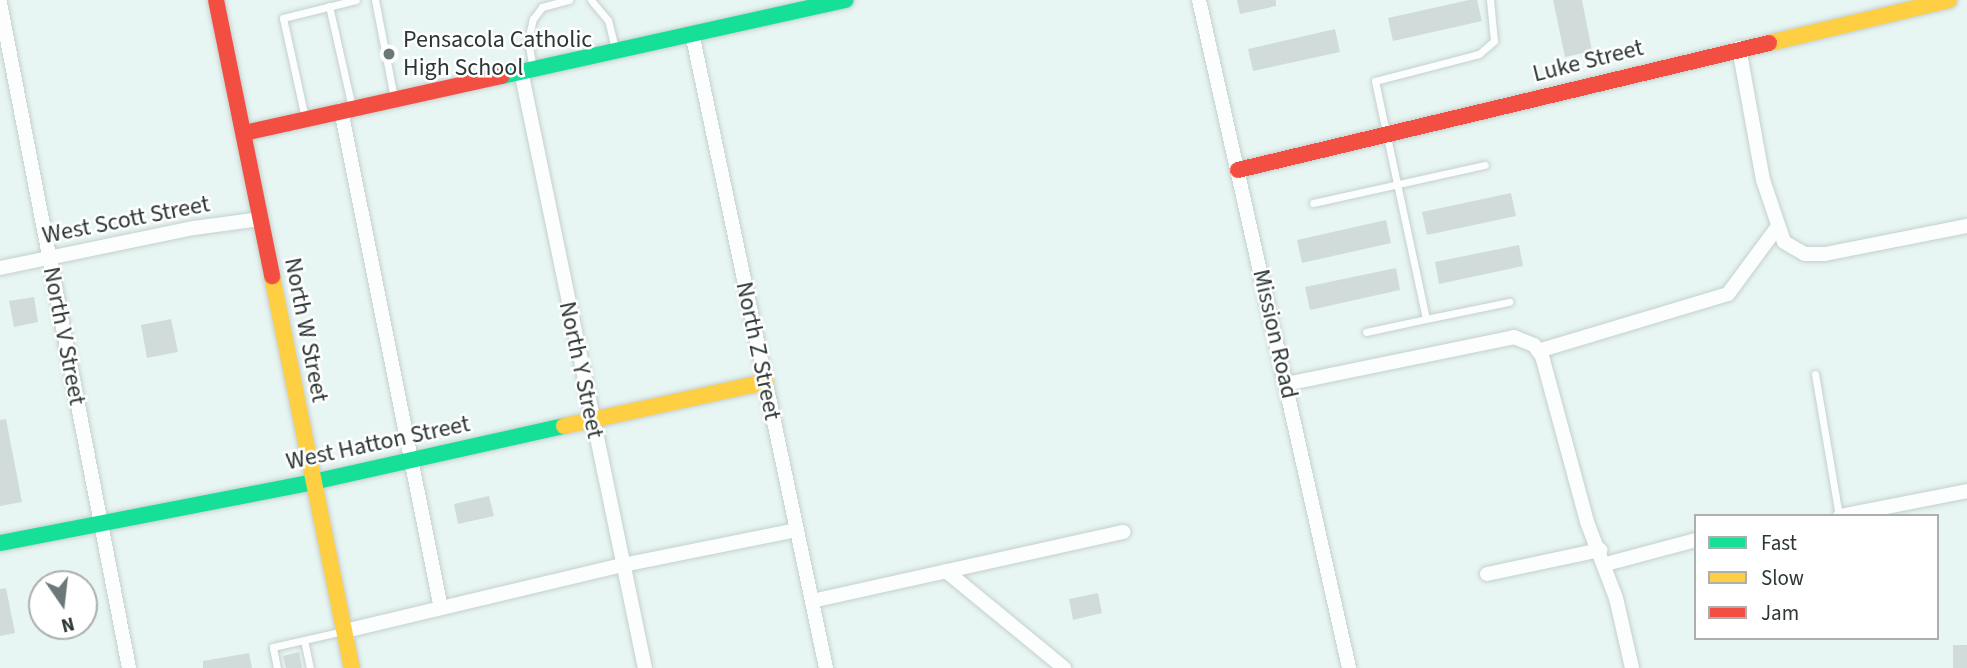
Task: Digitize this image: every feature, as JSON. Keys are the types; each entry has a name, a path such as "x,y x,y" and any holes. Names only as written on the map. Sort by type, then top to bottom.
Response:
{"street":[{"path":"0,3 13,0"},
{"name":"North W Street","path":"216,0 352,668"},
{"path":"244,133 846,0"},
{"name":"Mission Road","path":"1199,0 1349,668"},
{"name":"Luke Street","path":"1238,170 1739,48 1949,0"},
{"name":"North V Street","path":"0,3 129,668"},
{"name":"North Z Street","path":"692,33 826,668"},
{"path":"1739,48 1763,180 1776,229 1792,248 1805,254 1825,254 1967,226"},
{"name":"North Y Street","path":"527,70 591,420 645,668"},
{"path":"346,109 408,461 440,608"},
{"name":"West Scott Street","path":"0,268 261,219"},
{"path":"1540,354 1728,294 1776,229"},
{"path":"1286,384 1514,337 1524,339 1540,354 1587,522 1606,564 1632,668"},
{"name":"West Hatton Street","path":"0,542 313,481 765,382"},
{"path":"1849,514 1967,491"},
{"path":"345,631 623,565 796,530"},
{"path":"811,601 1123,532"},
{"path":"1606,564 1694,541"},
{"path":"1488,574 1600,550"},
{"path":"946,571 1064,668"}],"lane":[{"path":"305,118 283,18 356,0"},
{"path":"375,0 395,99"},
{"path":"527,70 528,40 533,19 542,7 569,0"},
{"path":"591,0 608,20 615,50"},
{"path":"1426,319 1375,81 1479,54 1494,41 1490,0"},
{"path":"329,6 346,109"},
{"path":"1313,203 1485,165"},
{"path":"1366,332 1509,302"},
{"path":"1815,374 1839,514"},
{"path":"277,668 273,647 345,631"},
{"path":"304,640 310,668"},
{"path":"301,665 309,659"}],"building":[{"path":"1237,0 1276,0 1276,6 1240,14"},
{"path":"1477,0 1482,21 1393,41 1388,18"},
{"path":"1553,0 1582,0 1592,51 1565,57"},
{"path":"1335,29 1340,52 1253,71 1248,49"},
{"path":"1511,193 1516,216 1427,235 1422,212"},
{"path":"1386,220 1391,243 1302,263 1297,240"},
{"path":"1519,245 1523,266 1439,284 1435,262"},
{"path":"1396,268 1400,290 1310,310 1305,287"},
{"path":"34,297 38,322 14,327 9,301"},
{"path":"171,319 178,352 147,358 141,325"},
{"path":"6,419 22,502 0,506 0,420"},
{"path":"489,496 494,516 458,524 454,504"},
{"path":"6,588 15,633 0,636 0,589"},
{"path":"1098,593 1102,613 1073,620 1069,599"},
{"path":"1953,645 1967,645 1967,668 1953,668"},
{"path":"299,652 302,668 286,668 283,656"},
{"path":"249,653 252,668 203,668 203,661"}],"traffic: fast":[{"path":"502,76 846,0"},
{"path":"0,543 313,482 564,426"}],"traffic: slow":[{"path":"1769,43 1949,0"},
{"path":"272,276 352,668"},
{"path":"564,426 765,382"}],"traffic: jam":[{"path":"216,0 272,276"},
{"path":"1238,170 1769,43"},
{"path":"244,133 502,76"}],"place":[{"name":"Pensacola Catholic High School","path":"389,54"}]}
